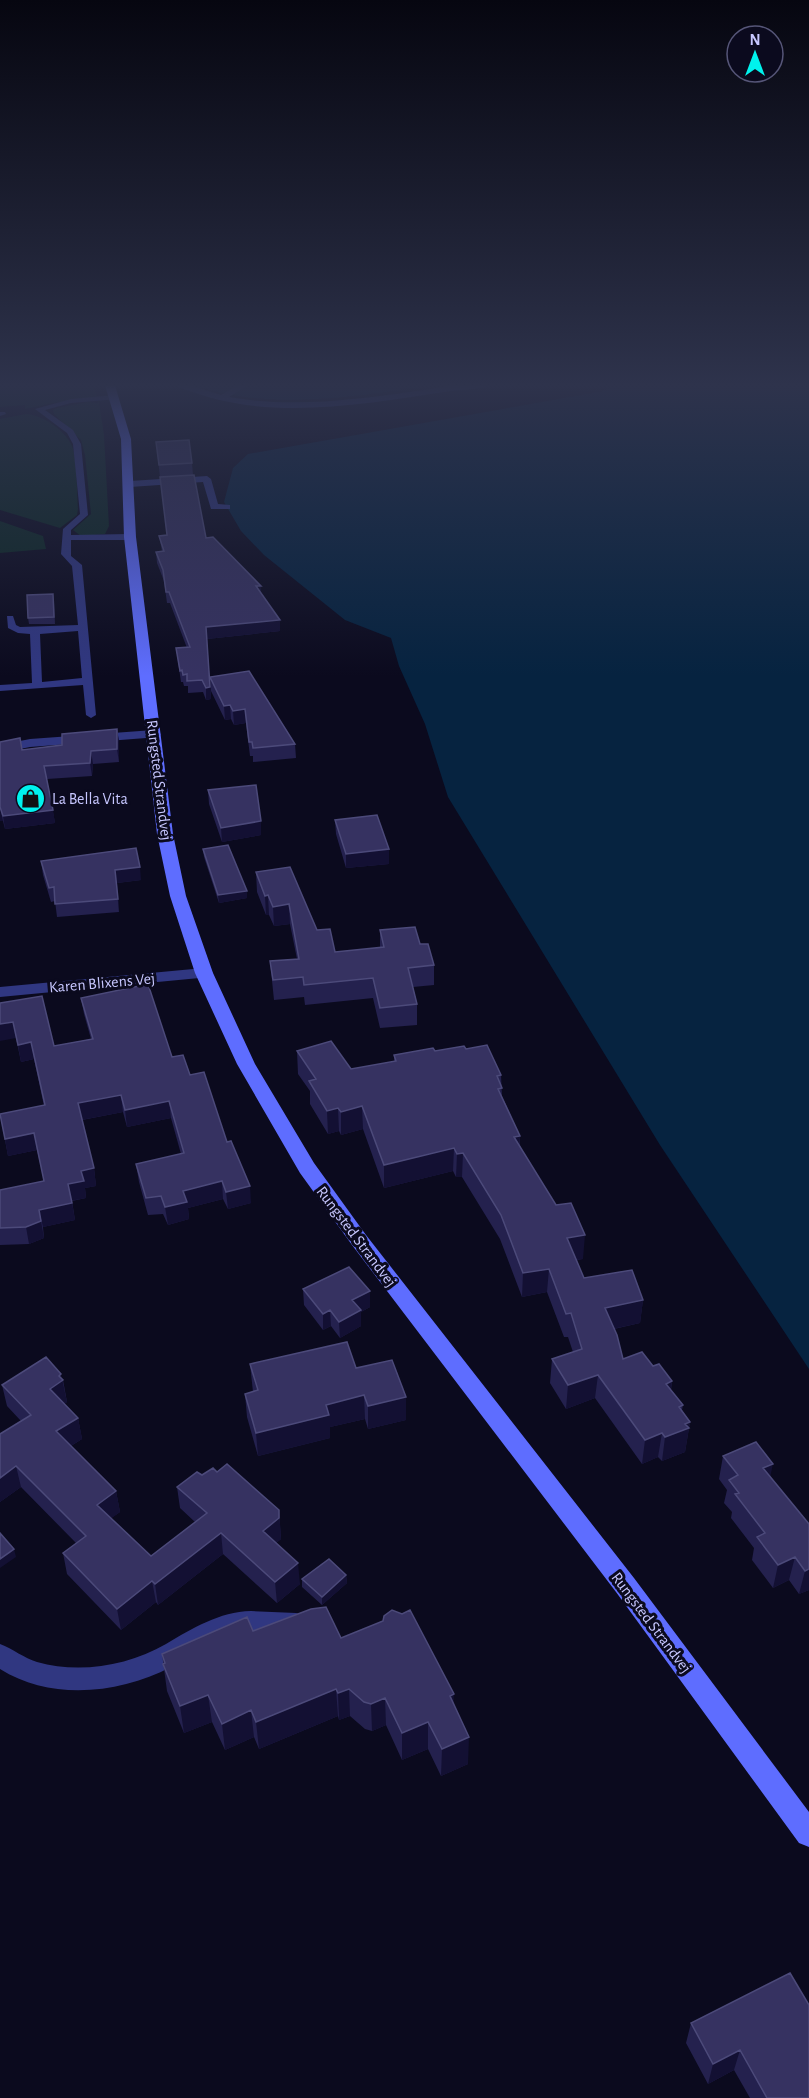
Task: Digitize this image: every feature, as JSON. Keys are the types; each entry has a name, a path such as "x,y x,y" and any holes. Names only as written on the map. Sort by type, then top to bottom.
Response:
{"main road":[{"name":"Rungsted Strandvej","path":"130,480 130,537 165,834 176,885 204,973 246,1064 314,1177 359,1240 631,1592 809,1834"}],"street":[{"path":"0,749 30,743 153,734"},
{"name":"Karen Blixens Vej","path":"0,992 204,973"},
{"path":"0,1655 44,1676 94,1679 153,1664 228,1624 323,1623"}],"lane":[{"name":"Rungsted Strandvej","path":"66,537 67,529 84,515 81,480"},
{"path":"130,484 193,480"},
{"path":"207,480 214,507 227,507"},
{"path":"91,716 77,565 67,557 66,537 87,539 130,537"},
{"path":"9,618 11,626 15,628"},
{"path":"0,631 15,628 35,631 83,628"},
{"path":"35,631 38,686"},
{"path":"0,688 88,681"}],"green space":[{"path":"0,480 77,480 77,515 60,528 0,510"},
{"path":"88,480 106,480 109,526 105,534 81,536 73,530 91,514"},
{"path":"0,521 43,536 46,549 0,553"}],"water":[{"path":"230,480 809,480 809,1369 660,1145 448,797 425,724 399,666 391,638 345,620 264,555 241,531 224,502"}],"building":[{"path":"160,480 195,480 206,538 213,537 261,586 256,586 280,620 206,627 210,687 206,688 202,680 187,681 187,674 183,675 182,670 180,671 176,648 190,647 169,592 166,592 163,570 156,552 164,551 159,536 167,535"},
{"path":"53,594 54,617 28,618 27,595"},
{"path":"249,671 295,744 253,748 252,742 249,742 245,709 233,711 230,705 224,706 210,677"},
{"path":"117,729 117,749 91,751 90,763 44,766 53,810 3,816 0,807 0,742 20,738 22,750 62,745 62,734"},
{"path":"256,785 261,821 221,828 208,790"},
{"path":"377,815 389,849 346,854 335,820"},
{"path":"228,845 247,891 218,895 203,849"},
{"path":"136,848 140,867 115,870 118,899 55,904 54,887 49,888 41,861"},
{"path":"290,867 317,930 330,929 335,952 384,947 380,930 415,927 420,944 428,944 434,965 408,968 417,1004 380,1008 373,978 304,985 303,977 273,980 270,961 299,959 289,904 273,907 268,895 265,896 256,872"},
{"path":"148,984 172,1057 183,1055 190,1075 204,1072 227,1142 231,1141 250,1186 226,1192 222,1181 183,1191 187,1202 165,1207 161,1196 146,1198 136,1164 184,1153 169,1101 125,1110 121,1095 78,1103 94,1168 81,1171 84,1181 68,1184 72,1203 39,1210 41,1221 26,1227 0,1228 0,1190 44,1181 34,1133 5,1139 0,1114 45,1105 31,1042 18,1045 13,1022 0,1024 0,1003 42,996 54,1046 93,1039 81,998"},
{"path":"331,1041 351,1069 396,1061 394,1055 433,1048 435,1051 487,1045 501,1075 497,1076 502,1088 498,1089 520,1136 514,1137 556,1205 571,1203 585,1235 567,1238 584,1278 632,1270 643,1300 605,1308 617,1335 623,1359 642,1352 653,1366 659,1364 672,1381 666,1384 683,1405 679,1407 690,1422 685,1424 689,1428 665,1437 662,1433 645,1440 598,1375 568,1385 552,1359 582,1349 571,1313 566,1314 549,1269 523,1273 501,1215 463,1153 457,1154 454,1148 384,1165 362,1106 341,1112 338,1108 327,1111 309,1081 316,1079 297,1051"},
{"path":"349,1267 370,1291 352,1300 361,1310 339,1322 330,1310 323,1314 303,1289"},
{"path":"347,1342 356,1368 392,1360 406,1397 368,1406 364,1395 326,1405 329,1415 256,1433 245,1394 258,1390 250,1364"},
{"path":"46,1357 61,1374 59,1376 63,1380 50,1389 78,1418 56,1431 116,1491 97,1505 151,1556 207,1513 177,1487 197,1472 202,1475 213,1468 217,1472 227,1464 279,1510 279,1518 263,1531 298,1563 275,1582 221,1533 155,1584 152,1581 117,1609 63,1553 86,1536 16,1466 0,1478 0,1434 31,1415 2,1385"},
{"path":"756,1442 773,1464 763,1468 809,1524 809,1569 805,1571 795,1557 778,1565 757,1537 765,1533 735,1494 739,1493 729,1480 738,1475 723,1456"},
{"path":"0,1533 14,1549 0,1559"},
{"path":"329,1559 346,1575 322,1597 302,1579"},
{"path":"326,1607 341,1638 383,1621 384,1616 392,1610 402,1614 410,1610 454,1694 450,1696 469,1737 442,1749 428,1722 402,1733 385,1698 371,1704 364,1702 349,1689 338,1693 336,1689 256,1722 251,1710 222,1724 208,1695 180,1706 163,1664 165,1663 162,1654 247,1617 253,1631 311,1609"},
{"path":"790,1973 809,2005 809,2098 767,2098 740,2050 713,2064 691,2023"}],"place":[{"name":"La Bella Vita","path":"31,798"}]}
